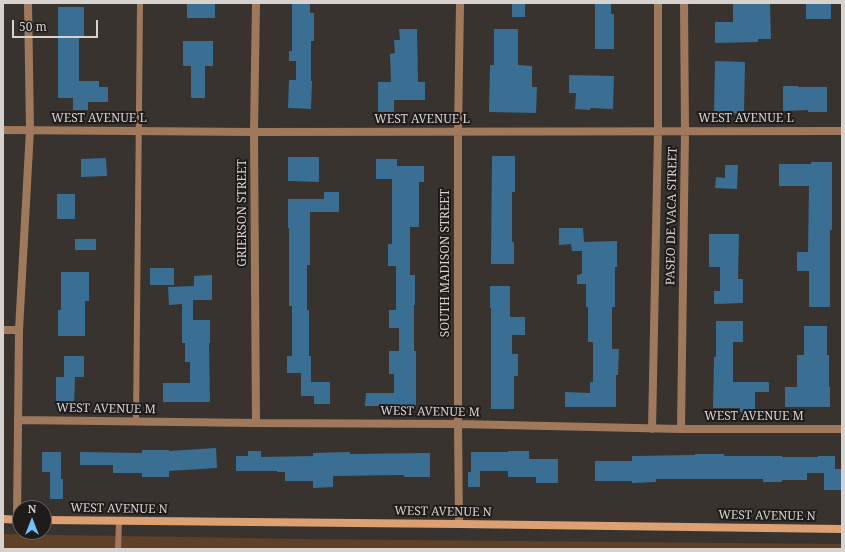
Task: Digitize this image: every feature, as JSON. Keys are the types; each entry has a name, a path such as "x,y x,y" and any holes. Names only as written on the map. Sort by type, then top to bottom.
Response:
{"main road":[{"name":"WEST AVENUE N","path":"52,520 842,529"}],"street":[{"path":"19,500 19,330 30,130 28,3"},
{"name":"GRIERSON STREET","path":"256,3 254,132 256,423"},
{"name":"SOUTH MADISON STREET","path":"459,524 458,132 460,3"},
{"name":"PASEO DE VACA STREET","path":"652,429 658,132 658,3"},
{"name":"PASEO DE VACA STREET","path":"681,429 685,132 684,3"},
{"name":"WEST AVENUE L","path":"3,130 254,132 842,131"},
{"path":"3,330 19,330"},
{"name":"WEST AVENUE M","path":"18,420 458,424 652,429 842,429"}],"lane":[{"path":"136,422 140,3"},
{"path":"118,549 119,521"}],"shaded area":[{"path":"3,534 12,534 12,540 52,540 52,535 302,539 842,544 842,549 3,549"}],"building":[{"path":"187,3 215,3 215,18 187,18"},
{"path":"292,3 310,3 310,13 314,13 314,41 311,41 311,109 288,108 289,80 296,80 296,61 289,61 289,51 292,51"},
{"path":"512,3 525,3 525,17 512,17"},
{"path":"595,3 611,3 611,14 614,14 614,49 595,49"},
{"path":"733,3 770,3 771,39 758,39 758,42 715,43 715,22 733,22"},
{"path":"806,3 831,3 831,19 806,19"},
{"path":"58,7 84,7 84,38 79,38 79,81 99,81 99,87 108,87 108,102 88,102 88,110 73,110 73,98 58,98"},
{"path":"399,29 417,29 418,82 425,82 425,100 394,100 394,112 378,112 378,82 391,82 390,54 395,53 394,40 400,40"},
{"path":"494,29 518,29 518,65 532,66 532,87 537,87 536,113 489,112 490,65 494,65"},
{"path":"183,41 213,41 213,66 205,66 205,98 191,98 191,66 183,66"},
{"path":"715,61 745,62 744,114 714,113"},
{"path":"569,75 614,76 613,109 575,109 576,93 569,93"},
{"path":"783,86 827,87 827,112 808,112 808,110 783,111"},
{"path":"492,156 515,156 515,192 512,192 512,242 514,242 514,264 491,264"},
{"path":"288,157 319,157 319,182 288,181"},
{"path":"106,158 107,176 81,177 81,159"},
{"path":"376,159 397,159 397,166 424,166 424,182 419,182 419,227 410,227 410,275 415,275 414,351 416,351 416,406 365,406 366,393 394,393 394,374 389,374 389,351 399,351 399,328 389,328 389,310 396,310 396,266 388,266 388,244 392,244 392,179 376,179"},
{"path":"811,162 832,162 830,307 809,307 809,271 797,271 797,252 808,252 809,186 779,186 779,164 811,164"},
{"path":"725,165 738,165 737,189 715,188 716,177 725,178"},
{"path":"324,192 339,192 339,212 310,212 310,265 307,265 307,310 309,310 309,356 311,356 311,382 330,382 330,404 314,404 314,396 301,396 301,373 287,373 287,356 292,356 292,306 289,306 288,199 324,199"},
{"path":"57,194 75,194 75,219 57,219"},
{"path":"559,228 583,228 584,242 617,241 617,267 615,267 615,307 612,307 612,349 619,349 618,375 616,375 616,407 565,407 565,392 590,393 590,382 593,382 593,342 588,342 588,307 586,307 586,284 577,284 577,275 582,274 582,251 572,251 571,244 559,245"},
{"path":"709,234 739,234 738,279 743,279 743,303 714,304 714,291 720,291 720,267 709,267"},
{"path":"75,239 96,239 96,250 75,250"},
{"path":"150,268 174,268 174,285 150,285"},
{"path":"61,272 89,272 89,301 85,301 85,336 58,336 58,310 61,310"},
{"path":"212,275 212,300 193,300 193,320 210,320 210,402 163,402 163,383 190,383 190,362 185,362 185,343 182,343 182,304 169,305 168,287 194,286 194,276"},
{"path":"490,286 510,286 510,317 525,317 525,335 512,335 512,354 518,354 518,376 514,376 514,409 491,409"},
{"path":"716,321 743,321 743,342 733,342 733,382 769,382 769,392 755,392 755,412 740,412 740,408 713,408 714,357 716,357"},
{"path":"804,326 827,326 830,407 785,407 785,387 797,387 797,355 804,355"},
{"path":"64,356 84,356 84,377 75,377 74,408 56,407 56,377 64,377"},
{"path":"216,448 217,468 169,471 169,477 142,477 142,473 113,473 113,465 80,465 80,452 142,453 142,450 169,451"},
{"path":"248,451 261,451 261,457 313,456 313,453 350,452 350,454 430,453 430,477 404,477 404,475 333,476 333,487 313,488 313,481 285,481 285,472 236,471 236,456 248,456"},
{"path":"529,451 529,459 558,459 558,483 536,483 536,477 508,477 508,471 480,471 480,487 468,487 468,472 471,472 471,452"},
{"path":"42,452 61,452 63,499 50,499 50,472 42,472"},
{"path":"695,454 782,457 835,456 835,469 842,469 842,490 824,490 824,473 807,473 807,480 782,480 782,482 763,482 763,479 656,479 656,482 632,483 632,481 595,481 595,461 632,461 632,456"}]}
